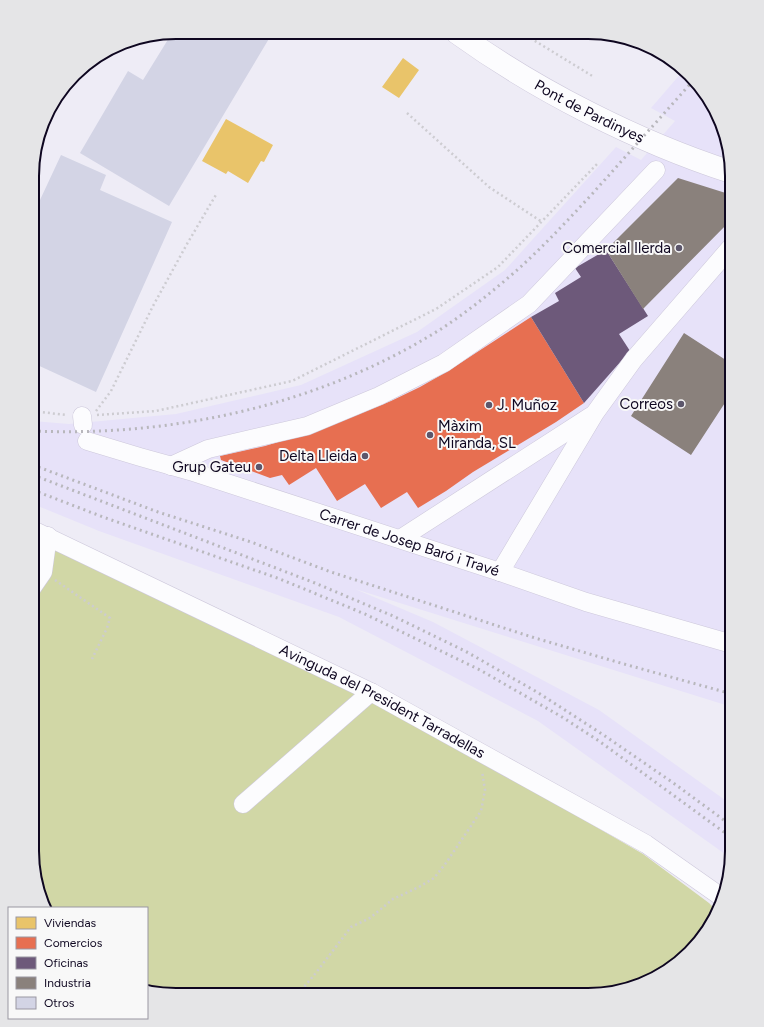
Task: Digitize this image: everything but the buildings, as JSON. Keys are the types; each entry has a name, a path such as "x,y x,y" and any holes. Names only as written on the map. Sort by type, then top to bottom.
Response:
{"main road":[{"name":"Pont de Pardinyes","path":"466,39 512,69 578,106 666,148 725,170"}],"street":[{"path":"171,466 208,449 307,426 379,396 444,363 529,304 656,170"},
{"path":"500,572 595,414 634,359 725,254"},
{"path":"400,539 595,414"},
{"name":"Carrer de Josep Baró i Travé","path":"84,427 171,466 400,539 586,602 725,642"},
{"path":"39,578 43,572 40,533"},
{"name":"Avinguda del President Tarradellas","path":"40,533 371,692 646,844 718,895"},
{"path":"242,804 371,692"}],"path":[{"path":"532,39 594,77"},
{"path":"407,113 489,187 542,222"},
{"path":"218,193 187,244 153,306 111,391 92,416 156,411 292,381 436,309 498,267 598,163"},
{"path":"39,413 84,427"},
{"path":"43,572 110,618 107,628 92,659"},
{"path":"303,988 351,927 370,918 393,899 434,878 446,863 481,811 485,790 478,751"}],"shaded area":[{"path":"680,75 697,93 711,116 718,132 724,158 725,705 355,589 433,622 599,710 725,800 725,854 538,721 339,617 99,531 39,506 39,422 69,424 176,414 301,385 417,332 505,270 616,147 641,160 675,121 651,108"}],"green space":[{"path":"39,538 375,699 643,854 713,907 702,927 678,954 664,965 648,974 632,981 606,987 176,988 148,985 148,907 51,907 44,886 40,869 39,851"}],"railway":[{"path":"39,431 86,431 139,428 192,421 244,411 296,396 346,378 395,355 441,329 460,316 498,287 526,262 593,193 690,85"},
{"path":"39,467 158,512 251,542 331,572 535,638 725,692"},
{"path":"39,477 315,583 393,616 465,651 537,692 602,734 725,821"},
{"path":"39,492 103,517 280,579 365,614 480,670 562,717 599,741 725,833"}],"place":[{"name":"Comercial Ilerda","path":"679,248"},
{"name":"Correos","path":"681,404"},
{"name":"J. Muñoz","path":"489,405"},
{"name":"Màxim Miranda, SL","path":"430,435"},
{"name":"Delta Lleida","path":"365,456"},
{"name":"Grup Gateu","path":"259,467"}]}
